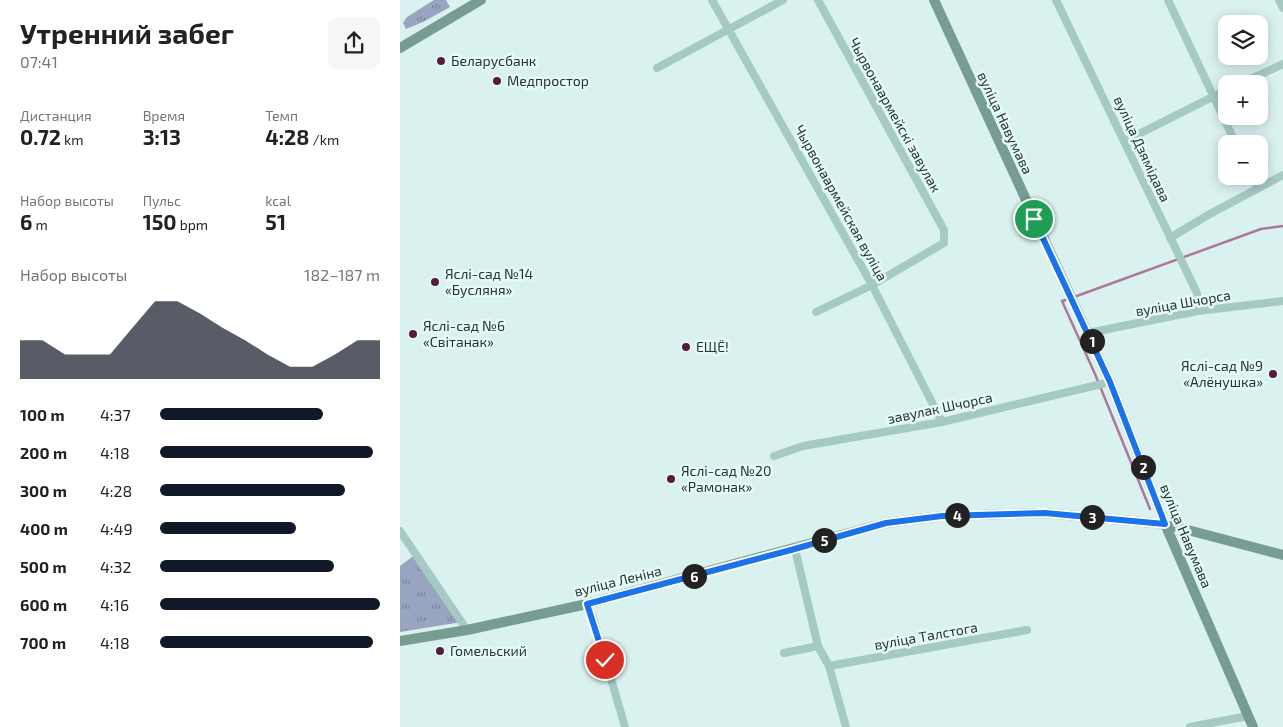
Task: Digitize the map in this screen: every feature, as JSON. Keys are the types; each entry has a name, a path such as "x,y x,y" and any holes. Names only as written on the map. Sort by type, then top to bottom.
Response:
{"street":[{"path":"400,48 480,0"},
{"name":"Чырвонаармейская вуліца","path":"712,0 872,285 942,422"},
{"path":"657,68 783,0"},
{"name":"Чырвонаармейскі завулак","path":"818,0 944,230 944,243 872,285"},
{"name":"вуліца Навумава","path":"934,0 1110,382 1165,524 1252,727"},
{"name":"вуліца Дзямідава","path":"1056,0 1196,293 1198,311"},
{"path":"1168,0 1232,135"},
{"path":"1279,0 1283,8"},
{"path":"1259,75 1283,64"},
{"path":"1125,141 1218,93"},
{"path":"1170,238 1208,214 1283,175"},
{"path":"816,312 872,285"},
{"name":"вуліца Шчорса","path":"1088,333 1198,311 1283,301"},
{"name":"завулак Шчорса","path":"774,456 803,446 942,422 1110,382"},
{"name":"вуліца Леніна","path":"400,640 467,630 587,604 886,523 942,516 1045,513 1165,524 1283,555"},
{"path":"400,530 467,630"},
{"path":"795,549 818,646 829,666 846,727"},
{"path":"587,604 593,617 625,727"},
{"name":"вуліца Талстога","path":"829,666 1027,630"},
{"path":"784,653 818,646"},
{"path":"1190,727 1248,716"}],"green space":[{"path":"434,0 446,0 450,7 406,29 403,23 407,17"},
{"path":"416,554 462,622 400,632 400,566"}],"waterway":[{"path":"1074,297 1261,229 1283,226"},
{"path":"1069,299 1062,301 1095,374 1150,509"}],"place":[{"name":"Беларусбанк","path":"441,61"},
{"name":"Медпростор","path":"497,81"},
{"name":"Яслі-сад №14 «Бусляня»","path":"435,282"},
{"name":"Яслі-сад №6 «Світанак»","path":"413,334"},
{"name":"ЕЩЁ!","path":"686,347"},
{"name":"Яслі-сад №9 «Алёнушка»","path":"1273,374"},
{"name":"Яслі-сад №20 «Рамонак»","path":"671,479"},
{"name":"Гомельский","path":"440,651"}],"route":[{"path":"605,660 593,617 587,604 886,523 942,516 1045,513 1165,524 1110,382 1034,219"}]}
